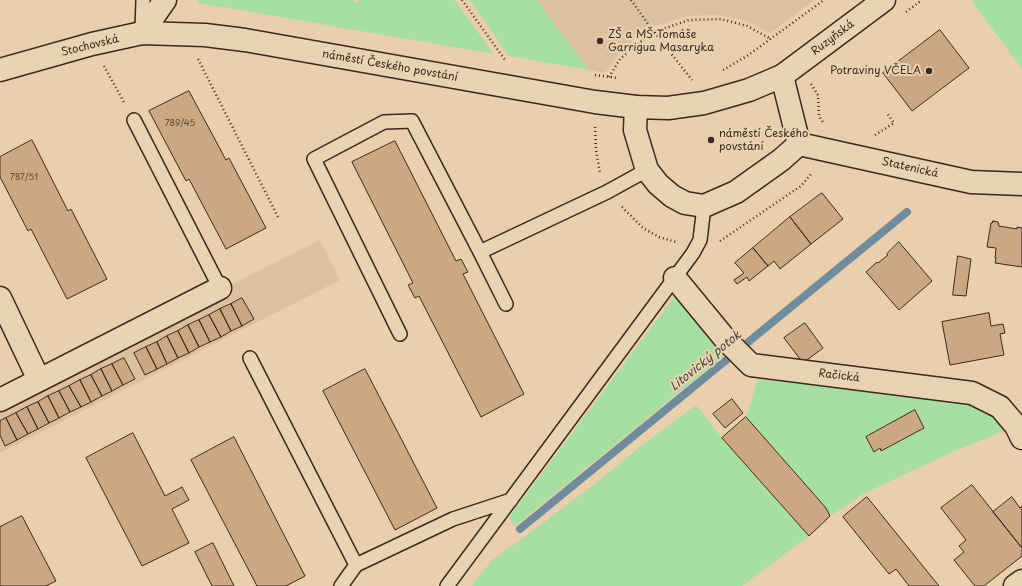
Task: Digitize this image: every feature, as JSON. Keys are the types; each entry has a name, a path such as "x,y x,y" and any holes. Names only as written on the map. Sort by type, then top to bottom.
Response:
{"street":[{"path":"142,33 165,0"},
{"name":"Ruzyňská","path":"782,76 884,0"},
{"name":"Stochovská","path":"0,70 92,44 142,33"},
{"name":"náměstí Českého povstání","path":"142,33 205,35 245,40 595,102 636,107 668,108 704,103 749,90 782,76"},
{"path":"636,107 635,130 647,170 658,184 672,196 685,203 704,206 736,192 781,160 799,144 782,76"},
{"name":"Statenická","path":"799,144 971,182 1022,184"},
{"name":"Račická","path":"675,278 726,340 750,365 972,393 1000,407 1016,426 1022,438"},
{"path":"0,400 220,288"},
{"path":"0,298 39,380"},
{"path":"1015,586 1022,581"}],"lane":[{"path":"142,33 143,0"},
{"path":"134,120 220,288"},
{"path":"400,334 314,159 384,122 412,121 506,304"},
{"path":"480,252 610,191 647,170"},
{"path":"447,586 693,253 700,240 704,206"},
{"path":"250,358 356,565"},
{"path":"341,586 356,565 453,519 511,500"}],"path":[{"path":"462,0 506,60 498,59"},
{"path":"631,0 692,80"},
{"path":"718,73 747,56 824,0"},
{"path":"609,77 620,59 649,35 689,20 721,20 747,26 771,39"},
{"path":"92,44 134,120"},
{"path":"197,57 278,217"},
{"path":"591,74 624,79"},
{"path":"686,82 698,78"},
{"path":"810,82 818,95 819,116 826,127"},
{"path":"872,137 894,123 886,112"},
{"path":"716,244 800,186 814,171"}],"shaded area":[{"name":"ZŠ a MŠ Tomáše Garrigua Masaryka","path":"537,0 814,0 770,33 744,20 716,15 687,16 646,29 623,49 605,73 589,70"},
{"path":"320,240 340,280 0,453 0,400"}],"green space":[{"path":"197,0 353,0 356,3 361,0 454,0 494,54 199,3"},
{"path":"470,0 537,0 589,70 509,56"},
{"path":"971,0 1022,0 1022,69"},
{"path":"674,297 726,354 515,526 509,517"},
{"path":"758,379 981,405 1009,429 948,454 865,493 830,516 826,508 746,417","holes":["915,410 924,428 881,451 880,448 874,452"]},
{"path":"696,405 722,438 809,536 742,586 472,586 492,560 596,483 641,446"}],"building":[{"path":"940,30 969,68 912,111 883,73"},
{"path":"189,91 226,160 229,158 266,228 226,249 189,179 186,181 149,111"},
{"path":"32,140 68,211 71,209 107,279 67,299 31,229 28,231 0,177 0,157"},
{"path":"395,141 456,261 461,259 468,272 463,274 524,394 481,417 419,296 415,298 408,285 413,283 352,162"},
{"path":"822,193 843,219 811,244 790,217"},
{"path":"790,217 811,244 780,269 774,261 768,266 753,248"},
{"path":"993,221 998,222 999,226 1017,229 1017,227 1022,228 1022,267 995,263 996,248 987,247 991,223"},
{"path":"899,242 932,281 899,310 866,272 888,255 887,254"},
{"path":"753,248 768,266 749,281 747,277 737,284 734,280 744,273 735,263"},
{"path":"958,256 971,259 966,296 953,295"},
{"path":"242,298 254,319 242,326 231,304"},
{"path":"231,304 242,326 231,331 220,309"},
{"path":"220,309 231,331 221,337 209,315"},
{"path":"989,313 991,326 1003,324 1005,333 1000,334 1004,355 950,365 942,322"},
{"path":"209,315 221,337 210,342 199,320"},
{"path":"199,320 210,342 199,347 188,325"},
{"path":"805,323 823,348 803,363 784,338"},
{"path":"188,325 199,347 189,353 178,331"},
{"path":"178,331 189,353 178,358 167,336"},
{"path":"167,336 178,358 167,364 157,342"},
{"path":"157,342 167,364 157,369 146,347"},
{"path":"146,347 157,369 145,375 134,353"},
{"path":"124,358 135,379 123,385 112,364"},
{"path":"112,364 123,385 112,391 101,369"},
{"path":"101,369 112,391 102,396 91,375"},
{"path":"365,369 437,508 395,530 323,391"},
{"path":"91,375 102,396 91,402 80,380"},
{"path":"80,380 91,402 81,407 69,386"},
{"path":"69,386 81,407 70,412 59,391"},
{"path":"59,391 70,412 59,418 48,396"},
{"path":"48,396 59,418 49,423 38,402"},
{"path":"732,399 743,413 725,428 713,414"},
{"path":"38,402 49,423 38,429 27,407"},
{"path":"27,407 38,429 28,434 16,413"},
{"path":"915,410 924,428 881,451 880,448 874,452 866,437"},
{"path":"16,413 28,434 17,440 6,418"},
{"path":"746,417 826,508 830,516 809,536 722,438"},
{"path":"6,418 17,440 5,446 0,435 0,421"},
{"path":"133,433 165,496 182,487 189,500 172,509 189,543 142,566 86,458"},
{"path":"234,437 305,576 286,586 257,586 191,460"},
{"path":"972,485 1022,548 1022,556 984,586 975,586 954,560 964,552 959,546 966,540 941,508"},
{"path":"867,497 939,586 909,586 896,569 889,574 843,517"},
{"path":"1012,497 1020,508 1022,506 1022,548 993,512"},
{"path":"22,516 56,581 46,586 0,586 0,527"},
{"path":"213,543 234,586 212,586 195,552"}],"waterway":[{"name":"Litovický potok","path":"520,529 907,212"}],"place":[{"name":"ZŠ a MŠ Tomáše Garrigua Masaryka","path":"600,41"},
{"name":"Potraviny VČELA","path":"929,71"},
{"name":"náměstí Českého povstání","path":"711,140"}]}
